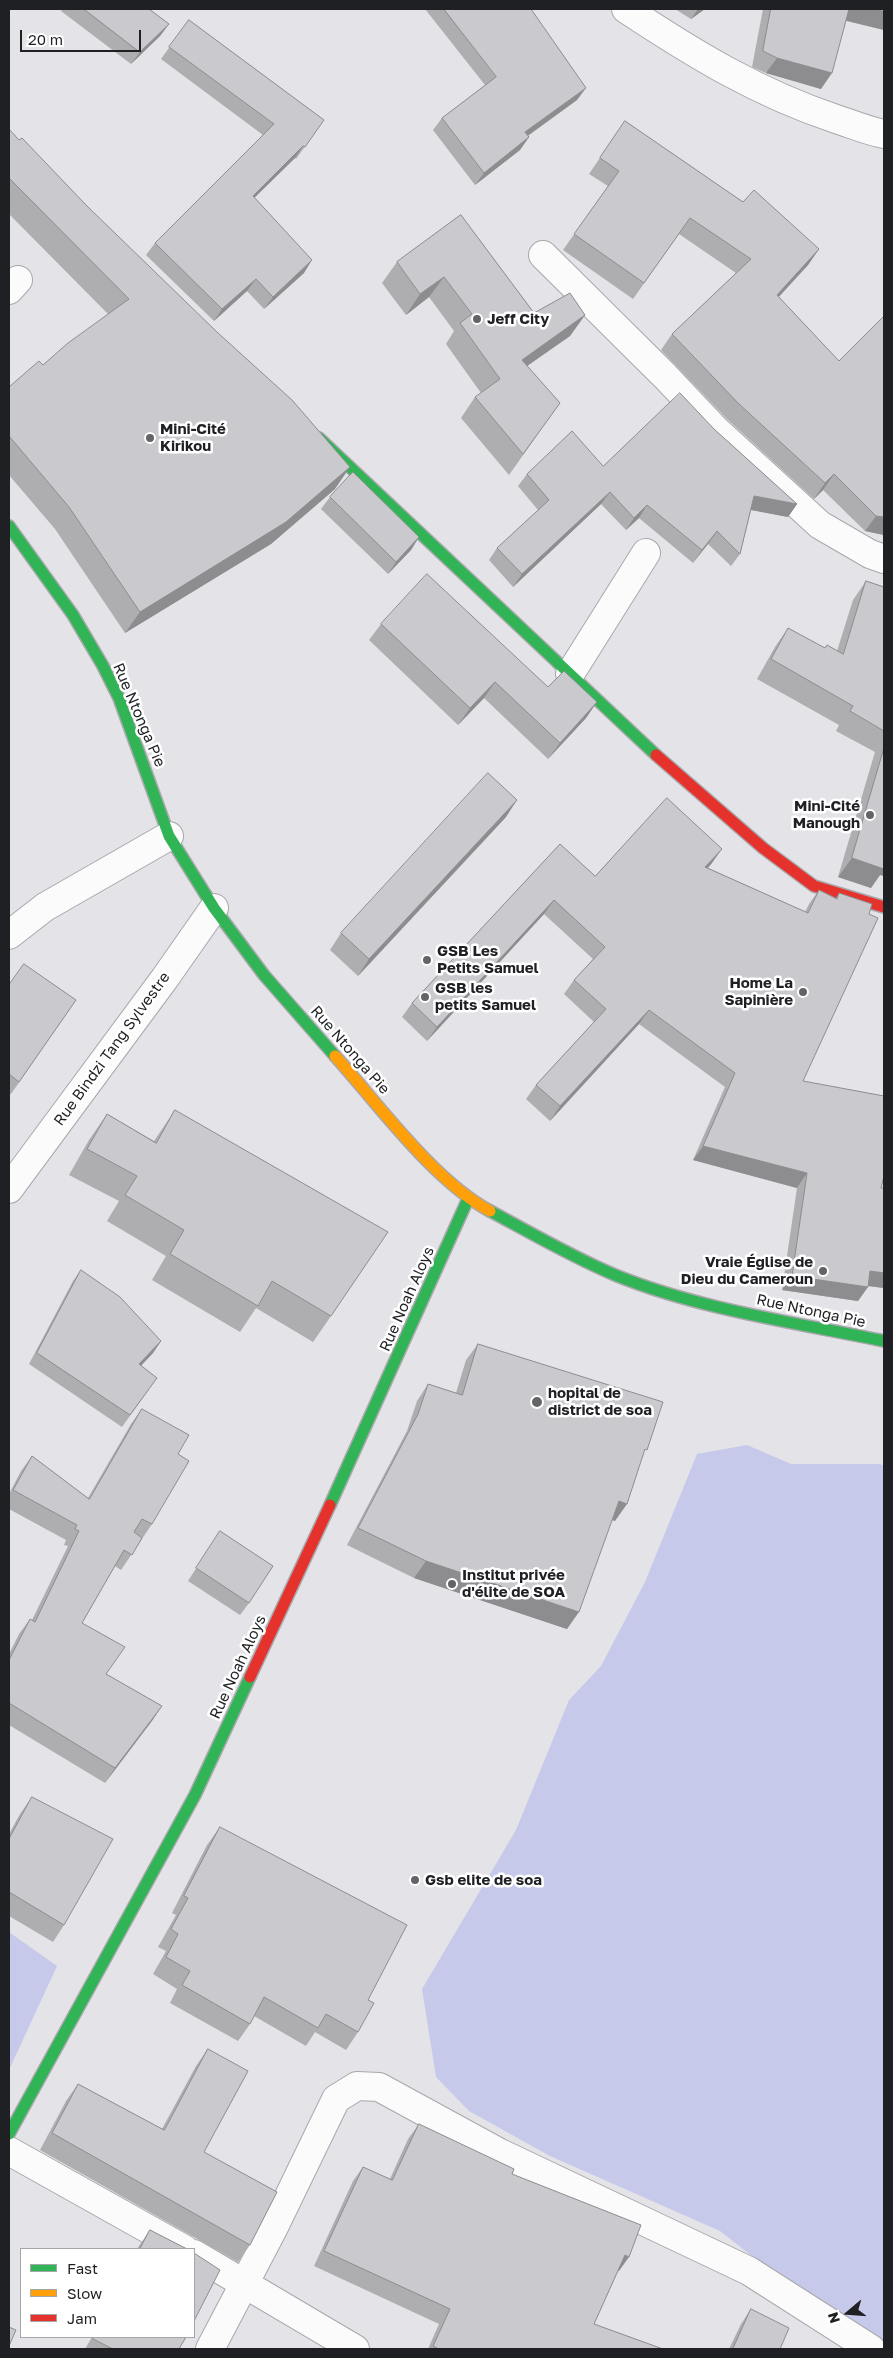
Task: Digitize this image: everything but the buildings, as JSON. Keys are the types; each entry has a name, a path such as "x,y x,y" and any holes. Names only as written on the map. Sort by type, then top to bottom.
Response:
{"street":[{"path":"626,9 707,61 771,94 818,113 884,134"},
{"path":"544,255 716,430 820,525 870,554 884,558"},
{"path":"310,430 669,767 763,848 814,886 872,905 884,907"},
{"name":"Rue Ntonga Pie","path":"9,526 73,614 103,666 119,698 169,836 214,908 277,990 433,1167 468,1199 579,1258 616,1275 660,1290 748,1313 884,1341"},
{"path":"570,674 646,552"},
{"path":"9,935 45,907 169,836"},
{"name":"Rue Bindzi Tang Sylvestre","path":"9,1189 165,978 214,908"},
{"name":"Rue Noah Aloys","path":"9,2134 194,1794 386,1385 468,1199"},
{"path":"210,2349 274,2228 336,2098 357,2086 379,2087 500,2154 749,2271 871,2349"},
{"path":"9,2152 182,2248"},
{"path":"195,2255 355,2349"}],"shaded area":[{"path":"747,1445 791,1464 880,1464 884,1466 884,2349 810,2315 757,2260 720,2231 550,2156 469,2111 436,2077 422,1989 516,1830 569,1700 601,1666 645,1582 697,1454"},
{"path":"9,1932 57,1966 9,2070"}],"traffic: fast":[{"path":"319,438 656,755"},
{"path":"9,526 73,615 103,666 119,698 169,836 214,908 264,975 335,1056"},
{"path":"330,1505 468,1199"},
{"path":"490,1211 583,1260 647,1287 748,1314 884,1341"},
{"path":"9,2134 195,1795 250,1677"}],"traffic: slow":[{"path":"335,1056 428,1161 448,1181 490,1211"}],"traffic: jam":[{"path":"656,755 763,848 814,886 884,907"},
{"path":"250,1677 330,1505"}],"place":[{"name":"Jeff City","path":"477,319"},
{"name":"Mini-Cité Kirikou","path":"150,438"},
{"name":"Mini-Cité Manough","path":"870,815"},
{"name":"GSB Les Petits Samuel","path":"427,960"},
{"name":"Home La Sapinière","path":"803,992"},
{"name":"GSB les petits Samuel","path":"425,997"},
{"name":"Vraie Église de Dieu du Cameroun","path":"823,1271"},
{"name":"hopital de district de soa","path":"537,1402"},
{"name":"Institut privée d'élite de SOA","path":"452,1584"},
{"name":"Gsb elite de soa","path":"415,1880"}]}
